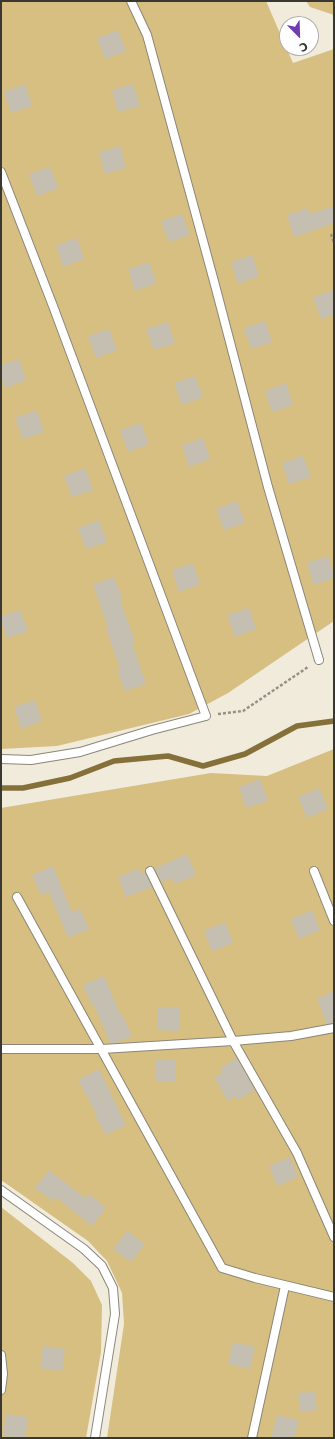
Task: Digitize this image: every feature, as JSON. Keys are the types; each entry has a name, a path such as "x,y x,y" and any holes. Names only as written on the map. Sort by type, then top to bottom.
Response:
{"lane":[{"path":"131,1 147,35 216,285 268,487 319,660"},
{"path":"1,172 54,306 206,716 152,730 80,752 31,760 1,759"},
{"path":"314,871 334,921"},
{"path":"150,872 233,1041 297,1153 334,1237"},
{"path":"17,897 222,1268 285,1286 334,1297"},
{"path":"1,1049 102,1049 233,1041 291,1036 334,1028"},
{"path":"1,1190 84,1249 102,1266 113,1288 115,1314 95,1438"},
{"path":"252,1438 285,1286"},
{"path":"1,1355 4,1374 1,1390"}],"path":[{"path":"331,234 334,243"},
{"path":"206,716 243,711 319,660"}],"shaded area":[{"path":"1,1 266,1 279,31 279,56 290,56 293,63 314,56 319,56 319,54 334,49 334,621 228,693 189,714 57,746 1,749"},
{"path":"306,1 334,1 334,15 310,7"},
{"path":"334,749 334,1438 107,1438 124,1324 122,1293 107,1261 88,1241 1,1180 1,808 211,773 267,776"},
{"path":"1,1207 73,1263 91,1281 102,1305 101,1352 86,1438 1,1438"}],"building":[{"path":"118,30 126,51 105,59 97,38"},
{"path":"25,84 32,106 11,113 4,92"},
{"path":"133,84 140,106 118,112 112,90"},
{"path":"120,146 126,168 105,174 99,152"},
{"path":"50,167 58,188 37,196 29,174"},
{"path":"334,206 334,223 294,237 287,215 308,208 310,214"},
{"path":"182,214 190,235 169,242 161,221"},
{"path":"77,238 84,259 63,267 56,245"},
{"path":"252,255 259,276 238,284 231,262"},
{"path":"149,262 156,283 135,291 128,269"},
{"path":"334,290 334,314 321,319 313,297"},
{"path":"265,321 272,342 251,349 244,328"},
{"path":"168,322 175,343 154,350 146,329"},
{"path":"109,329 117,350 96,358 88,336"},
{"path":"19,359 26,380 5,388 1,377 1,365"},
{"path":"195,376 203,397 182,405 174,383"},
{"path":"286,383 293,405 272,412 265,391"},
{"path":"37,410 44,432 23,439 15,418"},
{"path":"141,423 149,444 128,452 120,430"},
{"path":"203,438 210,459 189,467 182,445"},
{"path":"303,456 311,477 289,484 282,463"},
{"path":"85,468 93,490 72,497 64,476"},
{"path":"237,501 245,523 224,530 216,509"},
{"path":"99,520 107,542 86,549 78,528"},
{"path":"328,556 334,573 334,578 314,585 307,563"},
{"path":"193,563 200,584 179,592 172,570"},
{"path":"114,577 135,642 132,643 146,684 125,691 117,670 120,669 106,628 108,627 93,584"},
{"path":"249,608 256,629 235,637 227,615"},
{"path":"20,610 28,631 7,638 1,622 1,616"},
{"path":"35,700 42,721 21,729 14,707"},
{"path":"260,779 268,801 246,808 239,787"},
{"path":"319,788 328,809 307,818 298,797"},
{"path":"187,854 196,875 175,884 172,878 162,882 155,868"},
{"path":"53,866 72,912 80,909 89,929 68,938 49,892 41,895 32,875"},
{"path":"139,868 141,874 145,872 152,887 126,897 118,877"},
{"path":"312,910 320,930 299,939 291,919"},
{"path":"225,922 233,943 212,951 204,931"},
{"path":"104,976 121,1016 123,1016 132,1036 116,1043 110,1043 94,1005 92,1005 83,985"},
{"path":"334,991 334,1023 327,1024 317,999"},
{"path":"158,1007 180,1008 180,1031 157,1030"},
{"path":"237,1058 255,1090 238,1100 236,1096 228,1101 214,1077 223,1072 220,1068"},
{"path":"156,1059 175,1059 175,1081 155,1081"},
{"path":"99,1069 126,1125 106,1135 78,1080"},
{"path":"290,1157 298,1177 277,1186 269,1166"},
{"path":"49,1170 85,1198 89,1194 106,1208 92,1226 56,1197 53,1201 35,1188"},
{"path":"127,1231 145,1244 131,1262 113,1249"},
{"path":"233,1342 255,1347 250,1369 228,1364"},
{"path":"43,1346 65,1349 62,1371 40,1368"},
{"path":"315,1392 317,1410 300,1412 298,1393"},
{"path":"6,1414 28,1417 25,1438 3,1436"},
{"path":"277,1415 299,1420 294,1438 271,1438"}],"waterway":[{"path":"1,788 23,788 70,778 114,761 168,756 203,766 245,754 297,726 334,721"}]}
